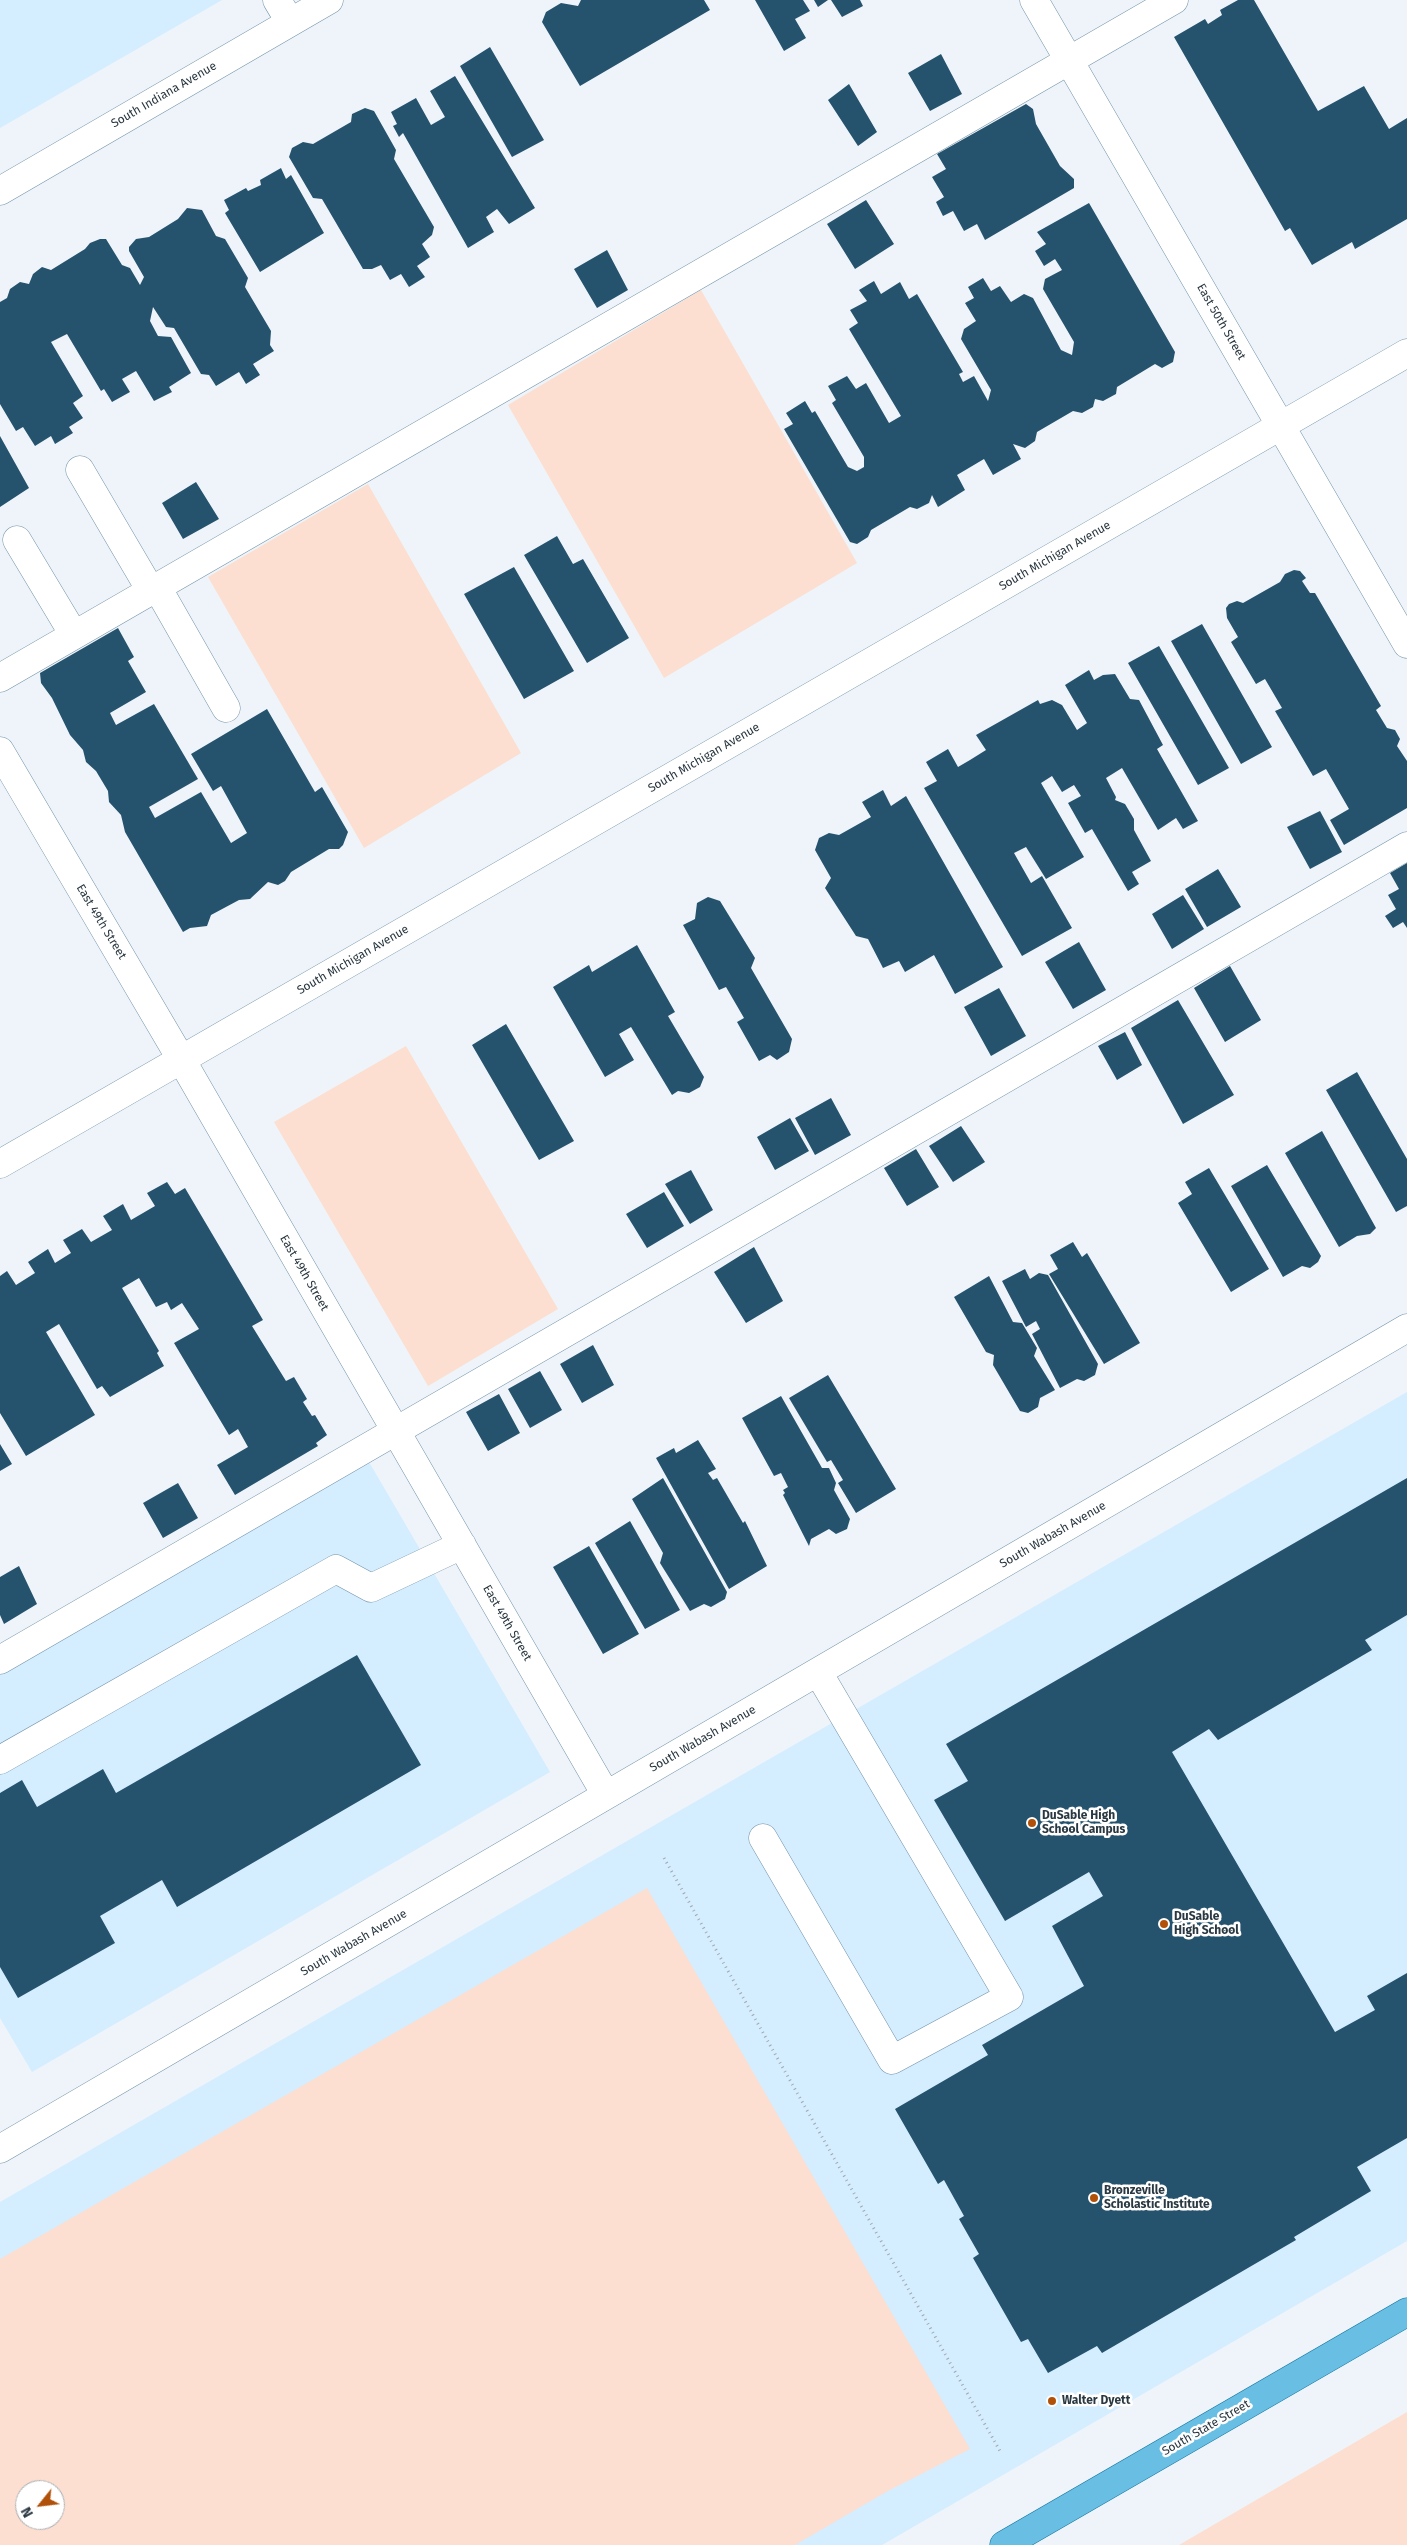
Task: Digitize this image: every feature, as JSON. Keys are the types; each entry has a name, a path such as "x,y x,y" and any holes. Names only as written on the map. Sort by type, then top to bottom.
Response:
{"main road":[{"name":"South State Street","path":"1004,2545 1407,2312"}],"street":[{"name":"South Indiana Avenue","path":"0,191 283,11 328,0"},
{"name":"East 50th Street","path":"1034,0 1407,644"},
{"path":"0,678 1174,0"},
{"name":"South Michigan Avenue","path":"0,1164 1407,353"},
{"path":"80,470 226,708"},
{"path":"18,540 74,635"},
{"name":"East 49th Street","path":"0,751 181,1059 606,1795"},
{"path":"0,1660 1407,846"},
{"name":"South Wabash Avenue","path":"0,2149 1407,1328"},
{"path":"0,1760 336,1569 371,1588 462,1545"},
{"path":"763,1838 892,2060 1009,1997 818,1672"}],"path":[{"path":"664,1858 1000,2450"}],"shaded area":[{"path":"0,0 222,0 0,128"},
{"path":"701,290 857,563 664,678 508,405"},
{"path":"368,484 521,753 364,848 208,577"},
{"path":"406,1046 558,1309 428,1386 274,1122"},
{"name":"DuSable High School Campus","path":"1407,1392 1407,2241 882,2545 0,2545 0,2202"},
{"path":"362,1450 550,1772 32,2072 0,2018 0,1660"},
{"path":"647,1888 970,2449 886,2492 795,2545 0,2545 0,2259"},
{"path":"1407,2412 1407,2545 1179,2545"}],"building":[{"path":"581,0 704,0 710,10 580,86 542,22 546,12 561,3 578,6"},
{"path":"755,0 803,0 810,11 795,19 806,38 784,51"},
{"path":"814,0 828,0 818,7"},
{"path":"831,0 860,0 863,6 842,17"},
{"path":"1238,0 1254,0 1318,111 1364,86 1389,129 1407,118 1407,219 1355,249 1352,242 1312,265 1290,228 1285,231 1174,37 1205,19 1208,24 1222,15 1220,10"},
{"path":"490,47 544,140 512,157 460,66"},
{"path":"941,54 962,94 930,111 908,73"},
{"path":"455,76 535,208 509,224 497,209 486,217 494,232 468,248 403,133 399,137 393,126 397,124 391,112 416,98 431,125 445,117 430,91"},
{"path":"849,84 877,132 858,146 828,100"},
{"path":"1026,104 1033,109 1036,124 1060,166 1074,179 1074,188 985,240 977,224 964,231 953,211 943,216 936,202 944,197 932,177 946,169 937,154"},
{"path":"365,108 374,111 396,150 394,159 434,227 432,235 422,244 430,257 417,266 425,277 409,287 401,274 390,280 381,265 372,269 363,269 322,199 313,198 289,157 292,148 303,142 313,144 351,122 352,114"},
{"path":"281,168 286,179 291,175 324,233 260,272 225,213 229,210 224,200 246,188 248,191 261,185 260,180"},
{"path":"866,200 894,244 855,269 827,224"},
{"path":"1089,203 1175,352 1173,362 1162,368 1155,364 1117,387 1116,394 1103,401 1095,399 1093,407 1082,413 1073,411 1037,432 1035,441 1025,448 1013,444 1021,459 993,475 984,459 957,475 965,490 938,507 932,495 929,503 917,509 910,507 871,530 868,537 857,544 850,542 784,429 793,424 786,413 805,401 812,413 815,411 848,467 857,471 864,467 864,457 832,403 836,400 828,386 847,376 856,389 866,383 889,423 901,416 849,329 858,323 850,310 867,301 859,290 874,281 881,294 900,282 909,299 917,294 963,372 959,374 963,382 974,376 988,401 991,390 961,339 964,329 976,321 965,303 974,298 968,287 983,278 991,291 1000,286 1011,302 1024,294 1033,298 1061,350 1072,355 1074,342 1043,289 1045,279 1062,270 1055,259 1044,266 1035,251 1046,244 1037,232"},
{"path":"187,208 202,210 216,236 225,239 248,278 245,287 271,331 270,345 274,351 253,364 260,375 246,384 239,372 216,386 209,375 201,374 174,328 166,327 153,307 150,321 158,336 171,337 191,373 169,387 172,392 154,401 136,371 122,379 130,392 112,402 104,389 101,391 67,334 51,342 83,396 73,403 83,418 69,427 73,433 55,444 51,436 35,446 23,427 16,431 0,404 0,302 7,298 10,289 20,282 29,284 33,274 42,267 51,270 85,249 90,243 100,239 106,239 122,265 130,268 140,285 144,277 129,251 129,247 136,239 149,237 178,219"},
{"path":"607,250 628,290 597,308 574,269"},
{"path":"0,436 29,488 0,507"},
{"path":"196,482 219,519 183,539 162,503"},
{"path":"557,536 573,564 583,559 629,638 587,663 524,555"},
{"path":"514,567 574,671 524,699 464,594"},
{"path":"1294,570 1300,571 1306,578 1302,581 1310,593 1315,593 1381,706 1376,710 1387,728 1395,730 1400,739 1397,746 1407,761 1407,808 1344,845 1330,820 1349,809 1326,769 1313,776 1275,711 1282,708 1265,679 1256,684 1231,642 1238,637 1227,618 1226,608 1229,604 1237,601 1243,603 1280,582 1285,574"},
{"path":"1202,624 1272,747 1241,764 1171,641"},
{"path":"118,628 134,657 128,661 146,692 110,713 116,725 154,704 198,779 149,807 155,818 201,792 231,843 247,833 221,786 213,791 191,754 267,709 315,792 322,787 348,832 343,845 339,849 329,849 291,872 285,881 278,885 268,882 250,899 239,900 211,915 207,926 190,928 183,932 125,832 121,815 109,802 108,791 96,771 86,762 83,750 70,735 52,698 41,683 40,673"},
{"path":"1159,646 1229,768 1198,785 1128,663"},
{"path":"1089,670 1094,680 1103,675 1115,674 1130,699 1139,700 1163,745 1157,749 1198,821 1183,829 1176,818 1158,830 1122,768 1106,778 1116,797 1115,800 1125,804 1134,819 1134,830 1151,861 1132,872 1139,884 1128,891 1092,829 1085,833 1068,803 1081,796 1074,785 1062,792 1052,776 1041,783 1084,857 1046,879 1026,847 1014,853 1031,883 1042,876 1072,928 1022,956 924,788 937,781 926,762 948,749 958,767 986,750 976,735 1038,700 1040,704 1052,700 1062,705 1077,730 1087,723 1065,685"},
{"path":"883,790 891,806 906,796 1003,967 955,994 934,955 905,972 899,961 883,968 868,939 856,936 825,888 831,878 815,850 819,838 829,833 839,835 871,817 862,802"},
{"path":"1320,811 1342,852 1310,869 1287,827"},
{"path":"1407,863 1407,928 1403,922 1393,928 1385,916 1396,909 1388,895 1399,889 1390,873"},
{"path":"1218,869 1241,907 1207,927 1185,889"},
{"path":"1183,895 1204,929 1172,949 1152,914"},
{"path":"708,897 720,901 755,958 751,968 792,1039 789,1052 777,1060 770,1055 759,1061 737,1022 744,1018 726,987 719,990 683,925 695,919 697,903"},
{"path":"1079,942 1106,990 1073,1009 1045,962"},
{"path":"637,945 675,1012 668,1016 704,1077 700,1087 689,1093 678,1091 672,1095 631,1027 619,1034 634,1060 605,1077 553,987 589,965 592,972"},
{"path":"1230,966 1261,1020 1225,1042 1194,988"},
{"path":"999,988 1026,1036 991,1056 964,1007"},
{"path":"1178,1000 1234,1095 1183,1124 1131,1028"},
{"path":"506,1024 574,1141 539,1160 472,1045"},
{"path":"1125,1032 1142,1065 1117,1080 1098,1046"},
{"path":"1357,1072 1407,1159 1407,1206 1396,1212 1326,1090"},
{"path":"831,1098 851,1135 815,1155 795,1118"},
{"path":"790,1118 809,1151 775,1170 757,1137"},
{"path":"961,1126 985,1162 953,1182 929,1146"},
{"path":"1322,1131 1376,1228 1370,1234 1357,1236 1339,1247 1285,1153"},
{"path":"916,1149 939,1187 907,1206 884,1168"},
{"path":"1267,1165 1321,1256 1318,1262 1310,1268 1302,1266 1283,1277 1231,1186"},
{"path":"1209,1168 1269,1269 1231,1292 1178,1203 1192,1194 1185,1182"},
{"path":"691,1170 713,1210 690,1224 665,1184"},
{"path":"167,1182 175,1194 185,1188 263,1320 252,1326 286,1381 294,1377 307,1399 303,1402 312,1416 315,1415 327,1435 316,1443 318,1446 235,1495 217,1465 248,1447 238,1429 229,1435 174,1343 199,1329 182,1303 171,1310 167,1302 156,1307 139,1278 122,1288 159,1351 157,1353 164,1366 110,1397 102,1386 97,1389 59,1324 46,1332 95,1415 26,1456 0,1413 0,1276 7,1271 16,1285 35,1273 28,1262 48,1249 55,1263 71,1253 63,1240 82,1229 91,1242 112,1230 103,1216 123,1204 131,1220 155,1206 147,1193"},
{"path":"664,1192 684,1226 647,1248 626,1214"},
{"path":"1073,1242 1082,1257 1087,1253 1140,1343 1104,1364 1049,1274 1058,1269 1050,1255"},
{"path":"754,1247 783,1301 746,1323 714,1272"},
{"path":"1025,1269 1030,1279 1039,1273 1048,1275 1098,1364 1095,1375 1084,1381 1077,1379 1060,1388 1032,1334 1040,1329 1036,1321 1026,1327 1002,1281"},
{"path":"989,1276 1013,1322 1022,1323 1037,1348 1034,1356 1055,1390 1040,1398 1038,1407 1028,1413 1020,1411 993,1365 994,1355 986,1352 954,1297"},
{"path":"593,1345 614,1385 582,1403 560,1364"},
{"path":"540,1371 562,1410 530,1428 508,1389"},
{"path":"828,1375 896,1489 856,1513 838,1483 843,1480 831,1460 827,1462 789,1398"},
{"path":"499,1394 520,1433 488,1451 466,1412"},
{"path":"781,1396 822,1468 829,1468 836,1483 834,1490 850,1519 847,1529 836,1534 829,1529 811,1539 809,1546 783,1495 785,1493 783,1490 788,1487 781,1473 774,1476 742,1418"},
{"path":"698,1440 716,1469 708,1473 713,1480 717,1478 743,1523 745,1521 767,1566 729,1589 656,1458 674,1448 676,1453"},
{"path":"0,1444 12,1464 0,1471"},
{"path":"663,1478 727,1592 725,1599 711,1607 704,1604 690,1611 660,1563 663,1553 632,1499"},
{"name":"DuSable High School","path":"1407,1478 1407,1615 1365,1640 1372,1650 1218,1740 1209,1729 1172,1752 1335,2032 1375,2010 1367,1996 1407,1973 1407,2138 1357,2167 1371,2191 1294,2237 1296,2240 1102,2353 1097,2346 1048,2373 1028,2339 1021,2342 973,2258 979,2254 959,2219 964,2216 944,2180 938,2184 895,2109 988,2055 982,2045 1084,1986 1052,1926 1103,1896 1089,1872 1005,1921 934,1800 968,1781 946,1744"},
{"path":"178,1483 198,1518 163,1538 143,1503"},
{"path":"630,1521 680,1610 645,1629 595,1543"},
{"path":"589,1546 639,1634 603,1654 553,1567"},
{"path":"19,1566 37,1604 4,1624 0,1615 0,1577"},
{"path":"357,1655 421,1765 177,1907 162,1880 100,1916 115,1943 18,1998 0,1967 0,1793 22,1780 37,1807 103,1769 116,1793"}],"place":[{"name":"DuSable High School Campus","path":"1032,1823"},
{"name":"DuSable High School","path":"1164,1924"},
{"name":"Bronzeville Scholastic Institute","path":"1094,2198"},
{"name":"Walter Dyett","path":"1052,2401"}]}
